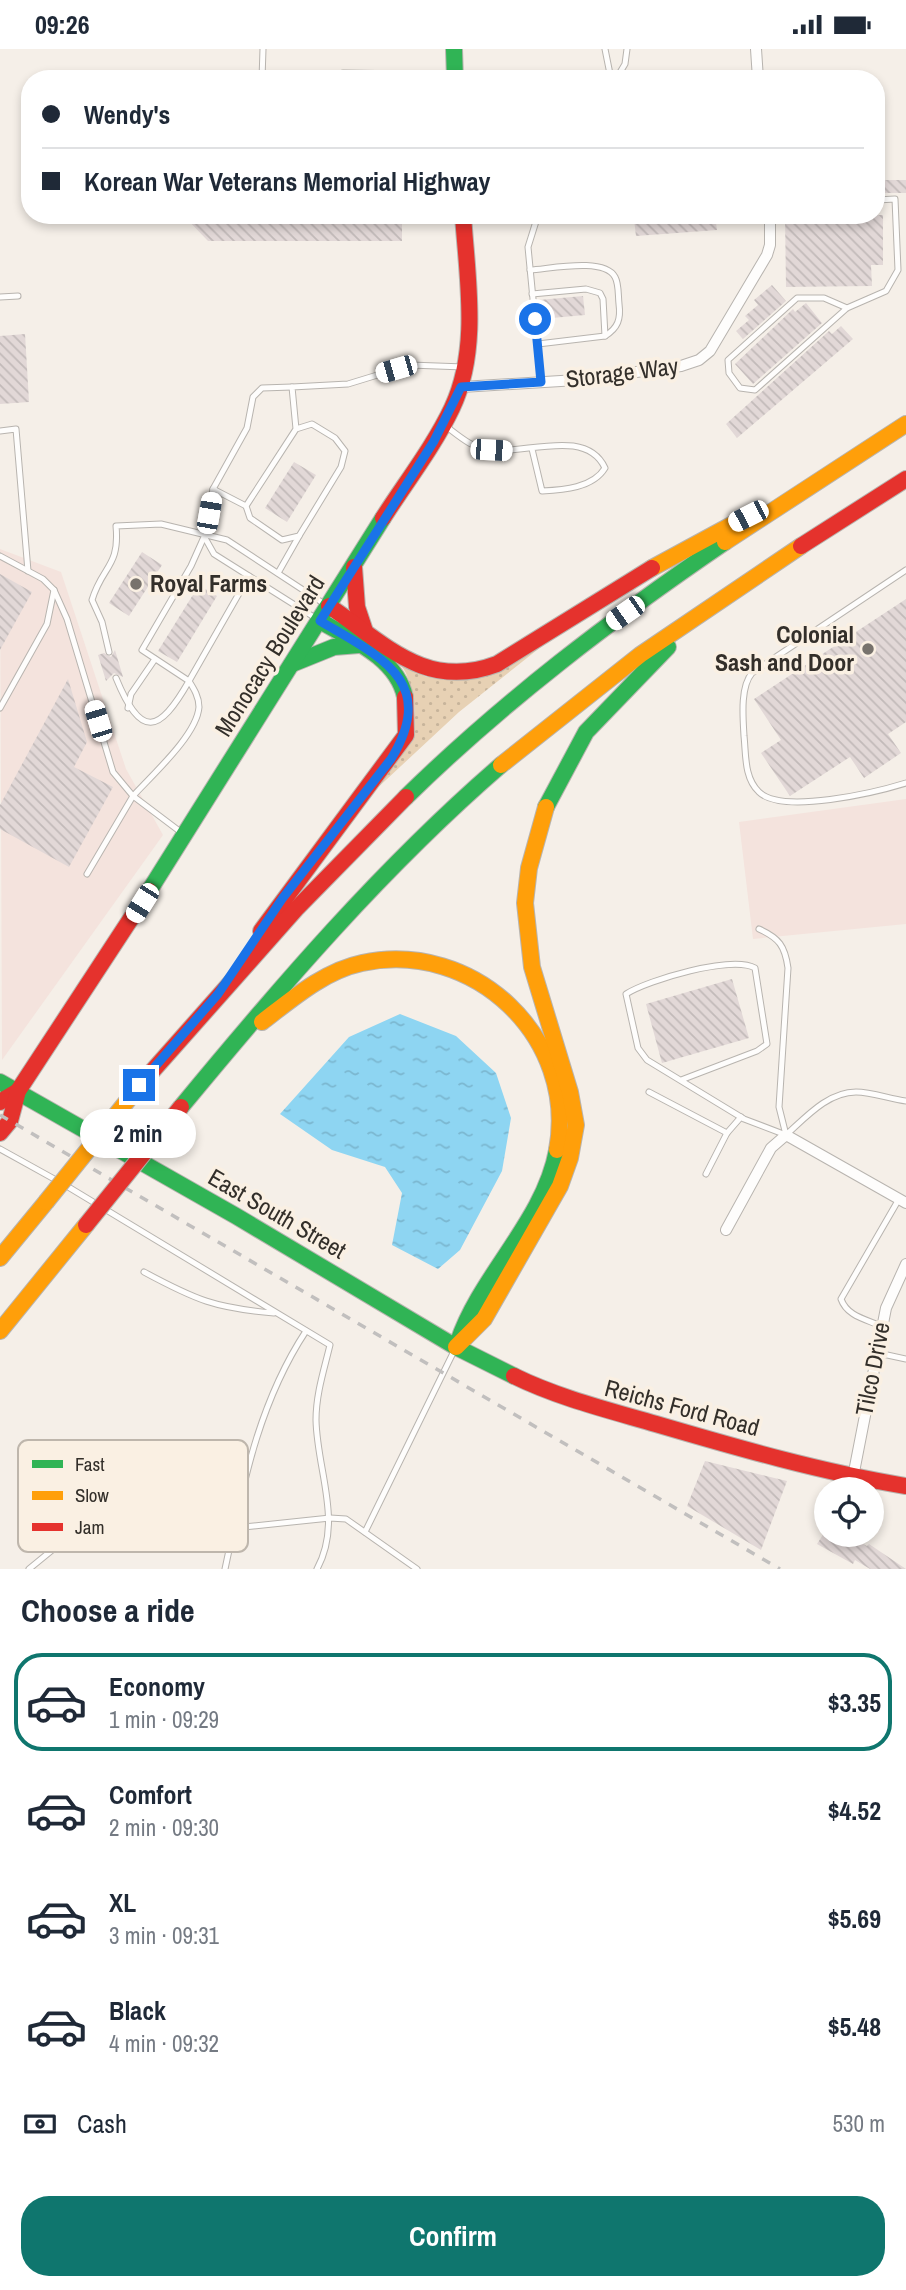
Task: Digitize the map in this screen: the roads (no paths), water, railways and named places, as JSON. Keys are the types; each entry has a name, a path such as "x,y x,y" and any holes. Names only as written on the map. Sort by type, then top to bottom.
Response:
{"main road":[{"path":"454,49 455,70"},
{"name":"Monocacy Boulevard","path":"0,1133 10,1121 18,1091 185,835 443,424 461,387 466,367 469,318 464,224"},
{"path":"0,1258 139,1085 218,994 342,858 485,724 604,628 820,478 906,424"},
{"path":"320,621 363,638 435,673 467,674 481,670 675,554 820,478"},
{"path":"0,1331 231,1046 323,939 436,824 561,716 707,609 906,479"},
{"path":"354,567 363,638"},
{"path":"218,994 282,899 391,759 405,735 409,717 403,686 394,669 329,606"},
{"path":"456,1347 484,1319 560,1186 570,1158 576,1125 570,1092 532,967 525,903 529,868 541,814 586,732 707,609"},
{"path":"292,664 363,638"},
{"path":"231,1046 321,979 361,964 397,958 433,963 462,971 494,989 525,1018 540,1039 554,1075 560,1111 558,1150 537,1197 469,1310 456,1347"},
{"name":"East South Street","path":"0,1082 456,1347"},
{"name":"Monocacy Boulevard","path":"0,1102 18,1091"},
{"name":"Reichs Ford Road","path":"456,1347 524,1381 578,1403 853,1477"},
{"name":"Reichs Ford Road","path":"884,1482 906,1486"}],"street":[{"path":"756,49 757,70"},
{"name":"Storage Way","path":"461,387 541,382 681,366 699,361 710,351 767,255 770,224"},
{"path":"726,1230 771,1148 786,1135 902,1201"},
{"name":"Tilco Drive","path":"853,1477 881,1326 906,1264"}],"lane":[{"path":"262,70 263,49"},
{"path":"605,49 611,70"},
{"path":"621,70 625,64 627,49"},
{"path":"847,308 824,298 797,298 728,360 729,373 740,388 755,390 847,308 886,291 898,270 895,199 885,200"},
{"path":"535,224 528,247 541,382"},
{"path":"530,270 597,265 612,273 616,279 620,315 612,331 605,336 538,344"},
{"path":"533,294 586,289 600,293 603,299 605,336"},
{"path":"0,297 18,296"},
{"path":"87,874 133,796 179,745 196,720 198,701 189,681 142,650 191,566 204,537 213,489 247,429 253,397 262,388 348,384 418,364 466,367"},
{"path":"246,506 296,429 292,387"},
{"path":"278,573 341,467 345,450 335,438 312,424 296,429"},
{"path":"443,424 475,447 506,451 532,449 581,448 596,455 605,468 601,475 588,483 542,491 532,449"},
{"path":"0,431 16,429 28,571"},
{"path":"213,489 246,506 250,518 268,533 282,540 299,536"},
{"path":"109,652 102,622 92,600 95,588 116,556 116,526 161,524 204,537 227,540 329,606"},
{"path":"204,537 214,554 320,621"},
{"path":"0,556 28,571 54,590 67,619 113,772 133,796 157,817 185,835"},
{"path":"906,570 752,673 746,680 744,731 747,772 759,792 768,797 799,801 848,796 906,783"},
{"path":"116,678 128,708 142,721 153,722 164,717 189,681 249,576"},
{"path":"0,708 47,624 54,590"},
{"path":"128,708 131,694 155,659"},
{"path":"759,929 777,937 785,950 788,968 779,1107 786,1135"},
{"path":"767,1044 755,968 746,963 698,969 636,987 626,994 638,1048 647,1060 741,1117 786,1135"},
{"path":"681,1080 757,1051 767,1044 782,1047"},
{"path":"649,1092 727,1133"},
{"path":"786,1135 811,1111 834,1096 856,1092 906,1101"},
{"path":"706,1174 727,1133 741,1117"},
{"path":"0,1149 98,1204 330,1345 317,1395 316,1422 330,1518 327,1551 317,1569"},
{"path":"881,1326 852,1314 845,1309 841,1299 902,1201"},
{"path":"144,1272 195,1300 229,1309 277,1314"},
{"path":"248,1475 265,1410 283,1366 306,1331"},
{"path":"365,1531 456,1347"},
{"path":"875,1353 906,1359"},
{"path":"248,1527 330,1518 346,1519 417,1569"},
{"path":"29,1569 50,1552"}],"water":[{"path":"400,1014 456,1036 496,1073 511,1118 502,1171 460,1250 438,1269 392,1245 402,1193 385,1167 332,1150 280,1114 349,1037"}],"railway":[{"path":"0,1115 780,1569"}],"place":[{"name":"Royal Farms","path":"136,584"},
{"name":"Colonial Sash and Door","path":"868,649"}]}
